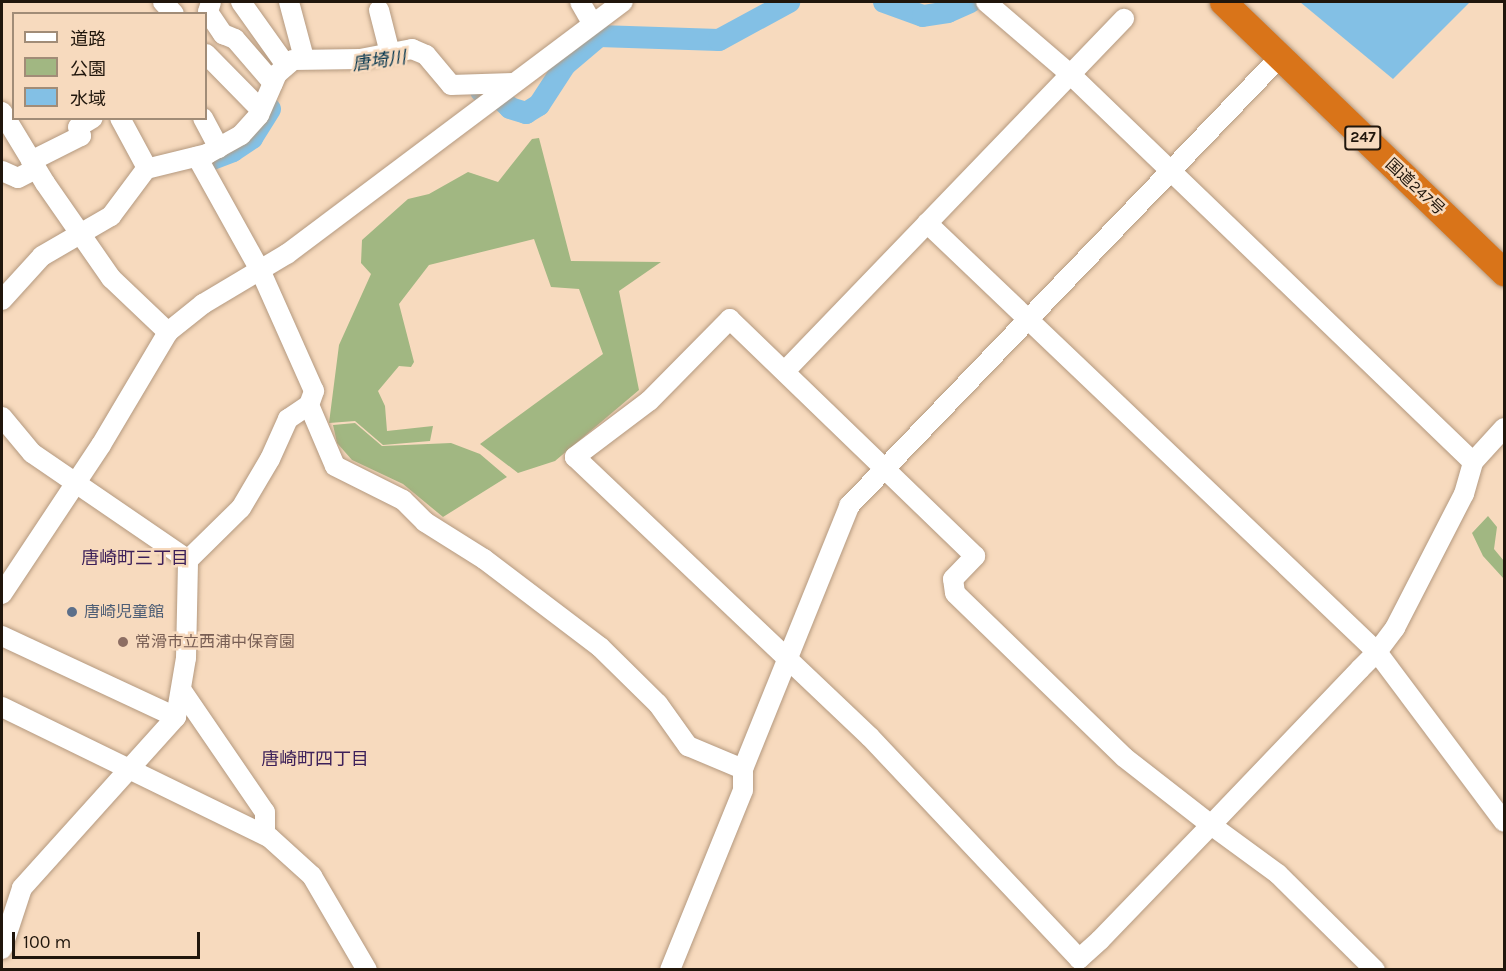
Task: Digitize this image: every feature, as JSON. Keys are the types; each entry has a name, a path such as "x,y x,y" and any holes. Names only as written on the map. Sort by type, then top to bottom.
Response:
{"highway":[{"name":"国道247号","path":"1223,2 1504,272"}],"street":[{"path":"241,2 295,61"},
{"path":"290,2 295,61"},
{"path":"580,2 592,23"},
{"path":"2,594 76,485 168,332 203,304 261,272 623,2"},
{"path":"986,2 1070,74 1473,462"},
{"path":"207,9 223,34 235,39 273,83"},
{"path":"379,10 390,53"},
{"path":"785,371 1124,19"},
{"path":"2,300 42,256 82,238 111,216 147,168 197,157 219,148 251,125 261,110 273,83 295,61 360,59 390,53 420,51 451,85 512,84"},
{"path":"207,55 261,110"},
{"path":"670,969 743,790 743,769 845,512 1280,57"},
{"path":"2,112 33,165 111,278 168,332"},
{"path":"2,171 18,178 33,165 81,136 78,127 90,120"},
{"path":"121,120 147,168"},
{"path":"204,120 219,148"},
{"path":"2,949 22,888 176,717 182,691 188,560 241,508 270,459 288,419 309,405 314,391 261,272 197,157"},
{"path":"927,223 1377,652 1504,822"},
{"path":"1375,969 1278,874 1211,825 1124,757 955,593 953,579 975,556 730,319 649,401 574,457 870,737 1079,959 1211,825 1377,652 1395,628 1464,494 1473,462 1504,428"},
{"path":"309,405 335,466 403,500 425,522 484,559 600,647 658,704 688,746 743,769"},
{"path":"2,417 32,453 188,560"},
{"path":"2,636 176,717"},
{"path":"182,691 265,812 265,835"},
{"path":"2,707 265,835 312,876 367,969"}],"green space":[{"path":"539,138 571,261 661,262 619,291 639,390 555,461 518,473 480,444 603,354 579,289 551,287 534,239 429,265 399,304 414,362 411,367 399,366 378,391 385,406 387,431 433,426 430,441 383,445 355,421 329,423 339,345 371,274 361,263 362,240 408,199 429,194 468,172 498,182 532,139"},
{"path":"355,423 382,446 451,443 480,454 507,477 443,517 403,484 352,460 337,443 333,425"},
{"path":"1488,516 1497,527 1494,549 1504,561 1504,579 1483,556 1472,533"}],"water":[{"path":"1300,2 1470,2 1393,79"}],"waterway":[{"name":"唐埼川","path":"481,91 492,91 510,108 526,113 539,105 565,65 599,36 719,40 789,2"},
{"name":"唐埼川","path":"884,2 923,16 948,12 970,2"},
{"name":"唐埼川","path":"202,163 233,151 252,138 270,109"}],"place":[{"name":"唐崎児童館","path":"72,612"},
{"name":"常滑市立西浦中保育園","path":"123,642"}],"district":[{"name":"唐崎町三丁目","path":"135,558"},
{"name":"唐崎町四丁目","path":"315,759"}]}
